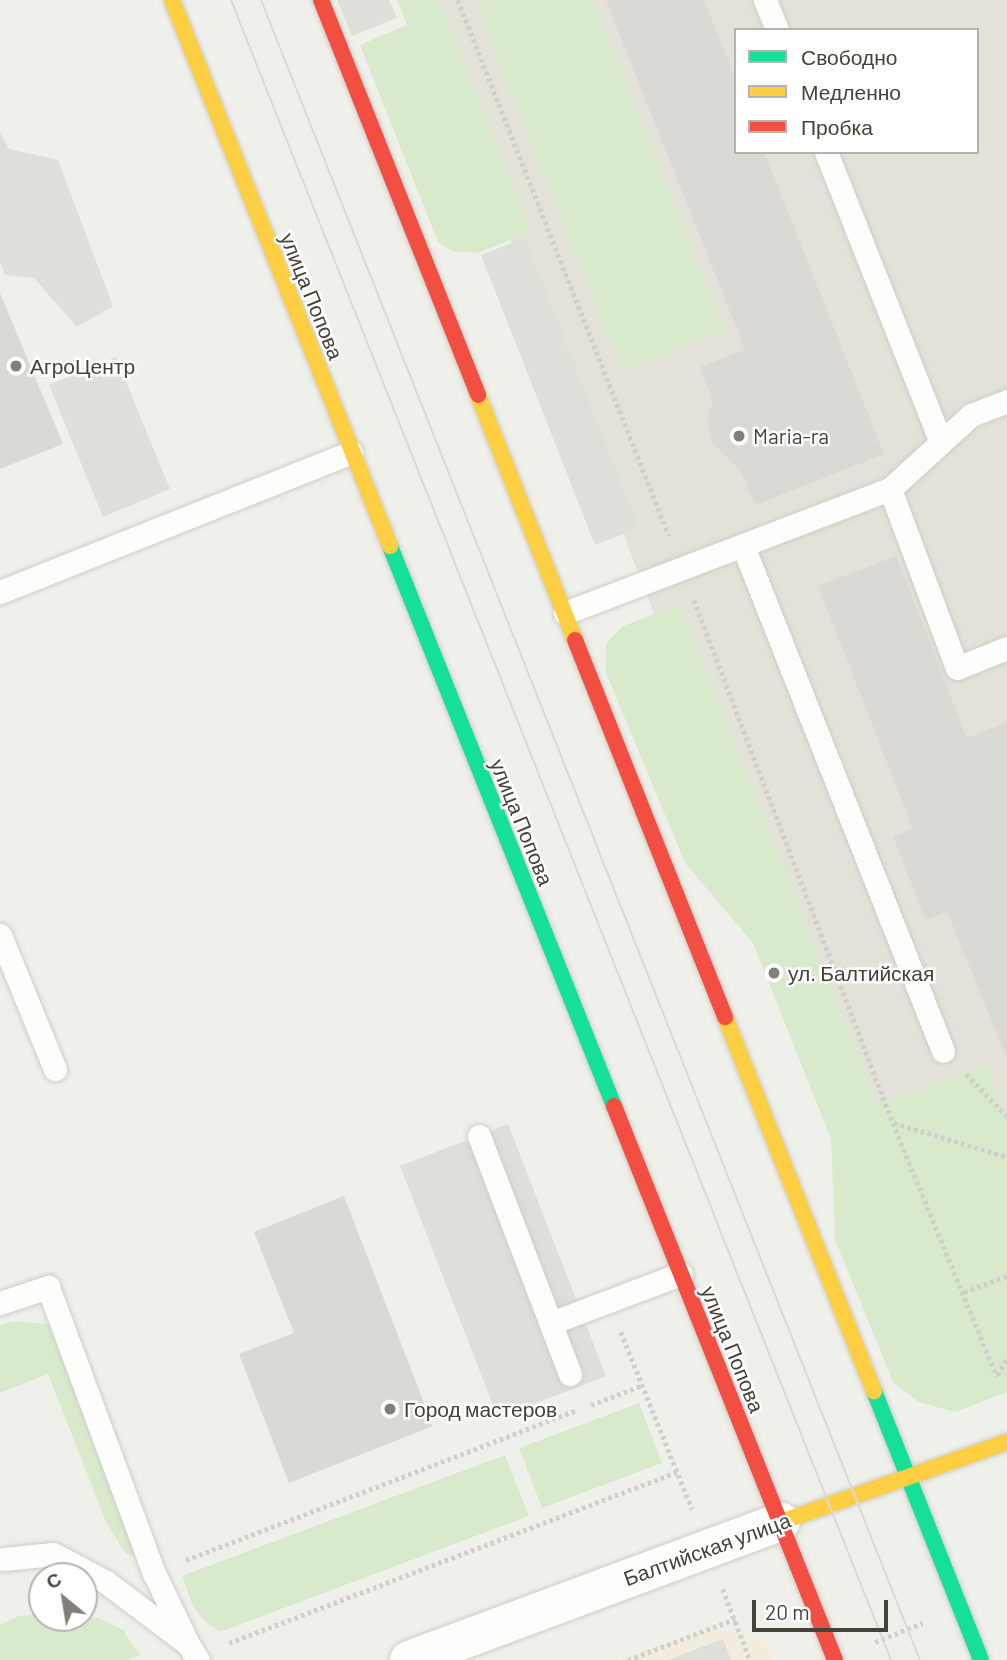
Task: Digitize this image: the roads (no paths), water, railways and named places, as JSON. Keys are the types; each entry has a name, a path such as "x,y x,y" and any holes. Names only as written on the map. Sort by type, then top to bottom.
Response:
{"main road":[{"name":"улица Попова","path":"172,0 835,1660"},
{"path":"321,0 981,1660"},
{"name":"Балтийская улица","path":"780,1522 1007,1442"}],"street":[{"name":"Балтийская улица","path":"412,1660 780,1522"}],"lane":[{"path":"765,0 776,28"},
{"path":"827,154 941,442"},
{"path":"565,613 891,489 971,415 1007,401"},
{"path":"0,592 351,452"},
{"path":"891,489 957,668 1007,648"},
{"path":"743,545 943,1051"},
{"path":"0,935 55,1069"},
{"path":"479,1136 570,1374"},
{"path":"551,1323 681,1274"},
{"path":"0,1303 48,1287 154,1573 194,1653"},
{"path":"4,1559 53,1554 106,1582 194,1653"}],"tram line":[{"path":"231,0 891,1660"},
{"path":"261,0 920,1660"}],"place":[{"name":"АгроЦентр","path":"16,366"},
{"name":"Maria-ra","path":"739,436"},
{"name":"ул. Балтийская","path":"774,973"},
{"name":"Город мастеров","path":"390,1409"}]}
